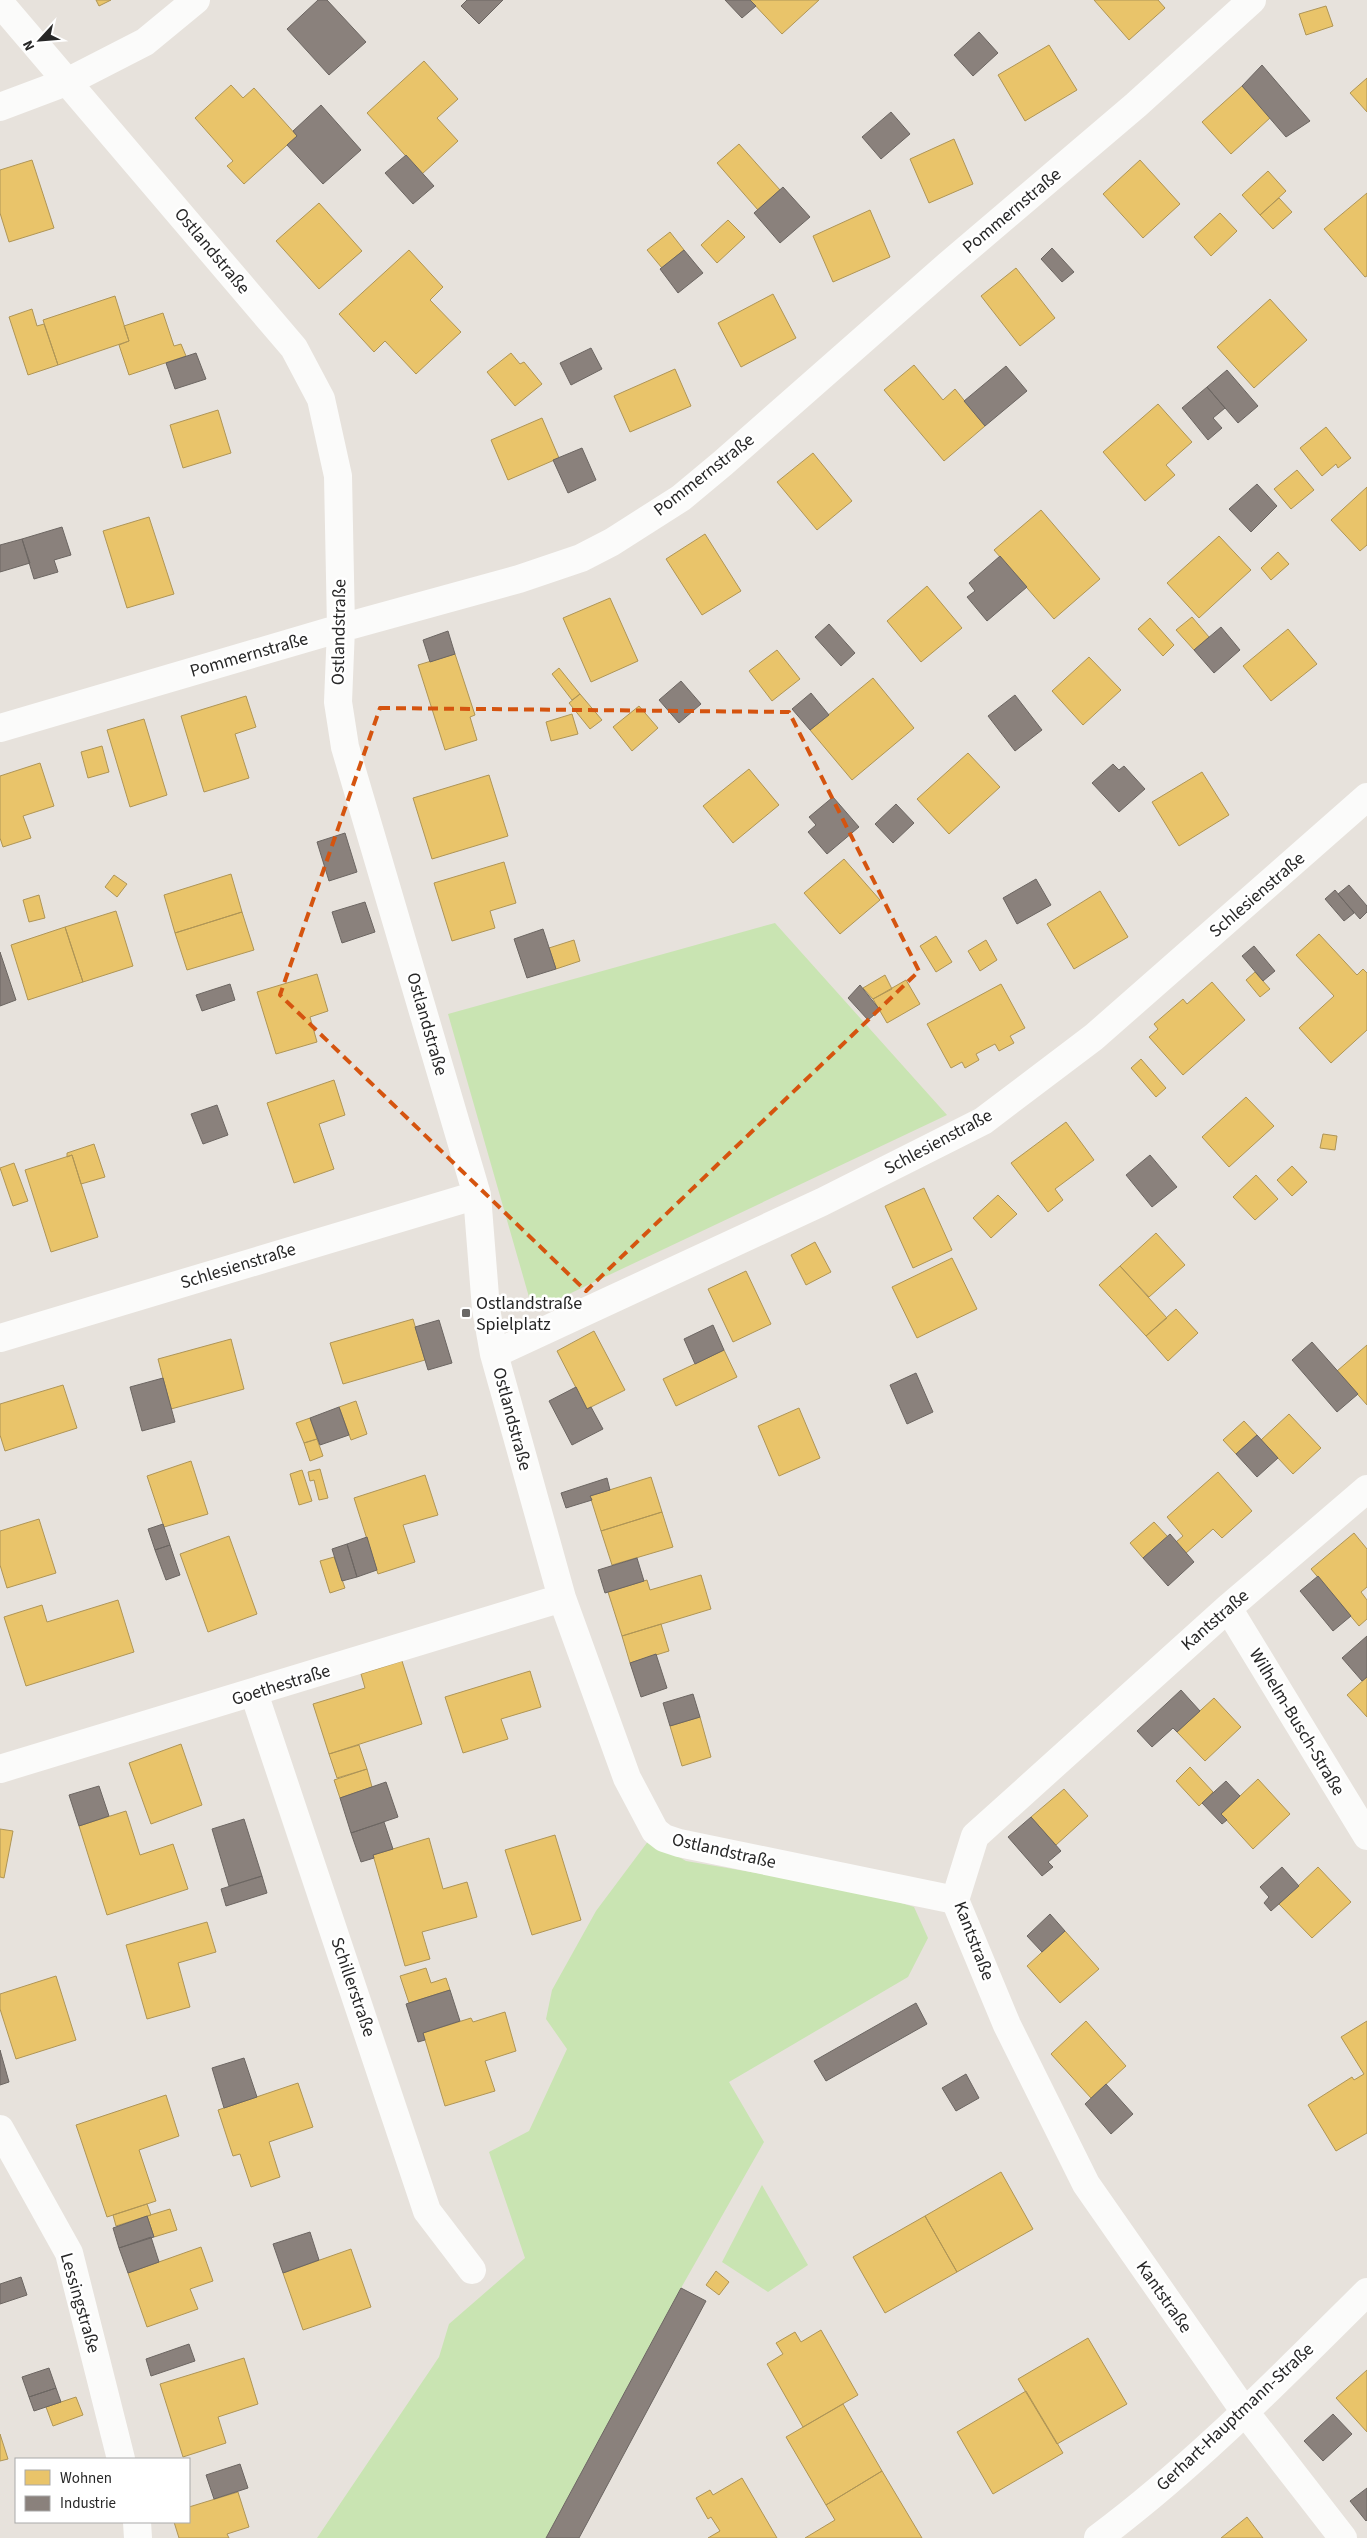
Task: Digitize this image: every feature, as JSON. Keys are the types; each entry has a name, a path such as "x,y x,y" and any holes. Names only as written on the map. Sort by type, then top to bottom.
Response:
{"street":[{"path":"0,106 69,81 145,42 196,0"},
{"name":"Pommernstraße","path":"0,728 341,628 519,579 581,558 612,542 681,498 820,379 948,265 1136,105 1252,0"},
{"name":"Ostlandstraße","path":"0,3 69,81 294,348 321,399 338,476 341,628 338,702 345,747 477,1195 486,1309 494,1354 562,1598 627,1778 655,1831 664,1838 679,1843 954,1900"},
{"name":"Schlesienstraße","path":"494,1354 822,1202 983,1121 1094,1037 1367,797"},
{"name":"Schlesienstraße","path":"0,1338 477,1195"},
{"name":"Kantstraße","path":"1343,2538 1245,2412 1086,2184 1008,2025 954,1900 975,1836 1228,1608 1367,1489"},
{"name":"Goethestraße","path":"0,1769 562,1598"},
{"name":"Wilhelm-Busch-Straße","path":"1228,1608 1367,1836"},
{"name":"Schillerstraße","path":"254,1693 428,2211 472,2270"},
{"name":"Lessingstraße","path":"0,2129 69,2253 121,2458"},
{"name":"Gerhart-Hauptmann-Straße","path":"1098,2538 1132,2513 1245,2412 1367,2292"},
{"path":"137,2523 138,2538"}],"highlighted area":[{"path":"380,708 789,712 919,971 586,1291 280,995"}],"green space":[{"path":"775,923 947,1115 533,1311 448,1014"},
{"path":"649,1840 686,1861 867,1892 914,1907 928,1938 908,1977 729,2082 764,2142 681,2288 546,2538 317,2538 439,2357 449,2324 525,2258 489,2152 529,2131 567,2049 546,2019 552,1990 596,1911"},
{"path":"762,2185 808,2265 768,2292 722,2262"}],"building: Wohnen":[{"path":"96,0 111,0 99,6"},
{"path":"750,0 819,0 782,34"},
{"path":"1094,0 1158,0 1165,8 1129,40"},
{"path":"1326,6 1333,26 1306,35 1299,14"},
{"path":"1049,45 1077,90 1025,121 998,75"},
{"path":"424,61 458,99 437,118 458,141 422,174 367,113"},
{"path":"1367,78 1367,112 1350,93"},
{"path":"231,85 243,98 254,88 297,136 244,184 227,166 233,161 195,118"},
{"path":"1242,86 1271,117 1231,154 1202,122"},
{"path":"954,139 973,184 929,203 910,159"},
{"path":"739,144 780,190 758,210 717,163"},
{"path":"32,160 54,228 9,242 0,213 0,170"},
{"path":"1140,160 1180,204 1143,238 1103,194"},
{"path":"1268,171 1286,191 1260,215 1242,195"},
{"path":"1367,193 1367,276 1365,277 1324,229"},
{"path":"1279,198 1292,212 1273,229 1260,215"},
{"path":"319,203 362,251 319,289 276,241"},
{"path":"870,210 890,257 833,282 813,236"},
{"path":"1220,213 1237,231 1211,256 1194,237"},
{"path":"728,220 745,237 717,263 701,245"},
{"path":"670,232 684,250 662,268 647,250"},
{"path":"409,250 443,287 430,300 461,332 416,374 385,341 374,352 339,314"},
{"path":"1016,268 1055,318 1020,346 981,296"},
{"path":"773,294 796,338 741,367 718,323"},
{"path":"115,296 129,341 58,365 43,320"},
{"path":"1270,299 1307,340 1254,388 1217,347"},
{"path":"32,309 37,326 44,324 58,365 28,375 9,317"},
{"path":"163,313 174,346 181,344 186,356 129,375 119,345 129,341 124,326"},
{"path":"511,353 520,364 524,362 542,384 515,406 487,372"},
{"path":"914,365 943,400 955,389 985,426 944,461 884,390"},
{"path":"675,369 691,406 630,432 614,396"},
{"path":"1158,404 1192,442 1166,465 1175,475 1145,501 1103,452"},
{"path":"218,410 231,453 183,468 170,425"},
{"path":"542,418 559,458 508,480 491,440"},
{"path":"1326,427 1351,458 1338,468 1336,464 1322,476 1300,448"},
{"path":"813,453 852,501 817,530 777,482"},
{"path":"1297,470 1314,490 1291,509 1274,489"},
{"path":"1367,487 1367,545 1360,551 1331,520"},
{"path":"1041,510 1100,579 1054,619 994,550"},
{"path":"149,517 174,594 127,608 103,531"},
{"path":"705,534 741,591 702,615 666,559"},
{"path":"1219,536 1251,570 1199,618 1167,583"},
{"path":"1278,552 1289,564 1271,580 1261,568"},
{"path":"927,586 962,628 921,662 887,621"},
{"path":"610,598 638,661 591,682 563,618"},
{"path":"1192,617 1209,637 1194,650 1176,630"},
{"path":"1150,618 1174,645 1163,656 1138,629"},
{"path":"1288,629 1317,664 1271,701 1243,666"},
{"path":"777,650 800,679 772,701 749,671"},
{"path":"455,654 475,715 470,717 477,740 445,750 418,665"},
{"path":"1089,657 1121,690 1083,725 1052,691"},
{"path":"559,668 580,694 572,700 552,674"},
{"path":"873,678 914,728 852,780 810,730"},
{"path":"580,694 602,720 590,729 569,703"},
{"path":"246,696 256,727 235,734 249,778 204,792 181,716"},
{"path":"639,706 658,728 632,751 613,727"},
{"path":"572,714 578,734 551,741 546,722"},
{"path":"144,719 167,795 130,807 107,730"},
{"path":"102,746 109,772 88,778 81,752"},
{"path":"968,753 1000,787 949,834 917,799"},
{"path":"40,763 54,806 23,816 31,838 3,847 0,838 0,776"},
{"path":"749,769 779,805 733,843 703,806"},
{"path":"1202,772 1229,815 1179,846 1152,802"},
{"path":"489,775 508,836 432,859 413,798"},
{"path":"844,859 880,900 840,934 804,893"},
{"path":"504,862 516,903 490,911 495,928 452,941 434,883"},
{"path":"231,874 242,912 175,933 164,895"},
{"path":"114,875 127,884 117,897 105,887"},
{"path":"1100,891 1128,937 1074,969 1047,924"},
{"path":"39,895 45,918 29,922 23,900"},
{"path":"116,911 133,966 83,982 65,927"},
{"path":"242,912 254,950 187,970 175,933"},
{"path":"65,927 83,982 28,1000 11,945"},
{"path":"1319,934 1357,975 1363,969 1367,973 1367,1030 1331,1063 1299,1028 1334,996 1296,955"},
{"path":"936,936 952,962 936,972 920,946"},
{"path":"574,940 580,961 556,969 549,948"},
{"path":"986,940 997,960 980,971 968,951"},
{"path":"1255,972 1270,989 1260,997 1246,980"},
{"path":"317,974 328,1011 310,1017 317,1042 276,1054 257,992"},
{"path":"885,975 892,989 873,999 863,988"},
{"path":"906,980 920,1004 887,1023 873,999"},
{"path":"1212,982 1245,1020 1183,1075 1149,1037 1158,1029 1154,1024 1183,999 1187,1004"},
{"path":"1001,984 1025,1028 1010,1036 1014,1043 999,1051 995,1044 976,1054 979,1060 965,1068 962,1062 951,1068 927,1024"},
{"path":"1141,1059 1166,1088 1156,1097 1131,1068"},
{"path":"334,1080 345,1115 319,1124 334,1169 294,1183 267,1103"},
{"path":"1246,1097 1274,1126 1229,1167 1202,1137"},
{"path":"1066,1122 1094,1160 1055,1189 1063,1200 1048,1212 1011,1163"},
{"path":"1323,1134 1337,1136 1335,1150 1320,1148"},
{"path":"94,1144 105,1177 81,1184 72,1155 67,1157 67,1153"},
{"path":"72,1155 98,1237 51,1252 25,1170"},
{"path":"14,1163 28,1201 13,1206 0,1168"},
{"path":"1292,1166 1307,1182 1292,1196 1277,1180"},
{"path":"1256,1175 1278,1199 1255,1220 1233,1197"},
{"path":"924,1188 952,1250 913,1268 885,1206"},
{"path":"998,1195 1017,1214 991,1238 973,1218"},
{"path":"1156,1233 1185,1265 1149,1297 1120,1266"},
{"path":"815,1242 831,1272 806,1285 791,1255"},
{"path":"952,1258 977,1309 917,1338 892,1287"},
{"path":"1120,1266 1167,1318 1146,1336 1099,1285"},
{"path":"746,1271 771,1324 733,1342 708,1289"},
{"path":"1176,1309 1198,1333 1168,1361 1146,1336"},
{"path":"413,1319 425,1360 343,1384 330,1343"},
{"path":"594,1331 625,1390 587,1409 557,1351"},
{"path":"231,1339 244,1389 171,1409 158,1359"},
{"path":"1367,1345 1367,1405 1337,1371"},
{"path":"724,1350 737,1377 676,1406 663,1379"},
{"path":"63,1385 77,1428 5,1451 0,1435 0,1404"},
{"path":"356,1401 367,1434 351,1440 339,1407"},
{"path":"799,1408 820,1458 779,1476 758,1426"},
{"path":"1289,1414 1321,1448 1293,1474 1261,1440"},
{"path":"310,1418 317,1439 304,1443 296,1423"},
{"path":"1244,1421 1257,1435 1236,1454 1223,1440"},
{"path":"317,1439 323,1456 310,1461 304,1443"},
{"path":"191,1461 208,1514 164,1527 147,1476"},
{"path":"320,1469 328,1498 319,1500 314,1480 310,1481 308,1472"},
{"path":"302,1470 312,1501 299,1505 290,1474"},
{"path":"1218,1472 1252,1511 1222,1538 1213,1529 1186,1553 1176,1542 1183,1536 1167,1517"},
{"path":"425,1475 438,1515 403,1525 415,1562 378,1574 354,1498"},
{"path":"651,1477 662,1512 601,1531 590,1496"},
{"path":"662,1512 673,1547 612,1565 601,1531"},
{"path":"39,1519 56,1573 7,1588 0,1565 0,1531"},
{"path":"1154,1522 1168,1537 1143,1558 1130,1543"},
{"path":"1354,1533 1367,1549 1367,1587 1361,1592 1367,1600 1367,1619 1359,1626 1311,1569"},
{"path":"229,1536 257,1614 208,1632 180,1554"},
{"path":"334,1557 345,1588 330,1593 320,1561"},
{"path":"701,1575 711,1609 622,1636 608,1592 647,1580 650,1590"},
{"path":"118,1600 134,1652 26,1686 4,1617 42,1605 47,1622"},
{"path":"661,1624 669,1651 630,1663 622,1636"},
{"path":"402,1661 422,1724 329,1754 313,1704 365,1688 361,1674"},
{"path":"530,1671 541,1707 501,1719 508,1739 463,1753 445,1697"},
{"path":"1367,1677 1367,1717 1347,1695"},
{"path":"1214,1698 1241,1727 1205,1761 1177,1732"},
{"path":"700,1717 711,1757 682,1766 670,1726"},
{"path":"181,1744 202,1805 151,1824 129,1763"},
{"path":"359,1745 367,1769 337,1778 329,1754"},
{"path":"1190,1767 1213,1792 1199,1806 1176,1781"},
{"path":"367,1769 372,1787 340,1798 334,1780"},
{"path":"1258,1779 1290,1814 1253,1849 1221,1814"},
{"path":"1064,1789 1088,1816 1056,1845 1031,1817"},
{"path":"126,1811 140,1855 173,1844 188,1889 107,1915 79,1826"},
{"path":"0,1829 13,1831 4,1878 0,1877"},
{"path":"555,1835 581,1920 532,1935 505,1850"},
{"path":"429,1838 443,1889 467,1882 477,1917 422,1932 430,1959 405,1966 373,1855"},
{"path":"1318,1867 1351,1902 1312,1938 1279,1904"},
{"path":"207,1922 216,1952 178,1963 190,2007 147,2019 126,1945"},
{"path":"1065,1931 1099,1969 1060,2003 1027,1966"},
{"path":"426,1968 431,1983 446,1978 450,1990 409,2003 400,1976"},
{"path":"56,1976 76,2040 16,2059 0,2009 0,1994"},
{"path":"505,2012 516,2051 485,2061 495,2091 445,2106 423,2033 471,2018 473,2022"},
{"path":"1086,2021 1126,2066 1091,2098 1051,2054"},
{"path":"1367,2021 1367,2133 1336,2151 1308,2105 1352,2077 1354,2080 1364,2074 1341,2037"},
{"path":"298,2083 313,2127 269,2142 280,2177 251,2187 240,2154 233,2156 218,2110"},
{"path":"166,2095 179,2136 139,2150 156,2201 107,2217 76,2125"},
{"path":"1001,2172 1033,2229 957,2272 925,2216"},
{"path":"147,2204 151,2215 116,2226 113,2215"},
{"path":"170,2209 177,2230 154,2237 147,2216"},
{"path":"925,2216 957,2272 885,2313 853,2257"},
{"path":"201,2247 213,2281 190,2289 198,2309 147,2327 128,2273"},
{"path":"351,2249 371,2307 303,2330 283,2273"},
{"path":"716,2271 729,2282 719,2295 706,2285"},
{"path":"821,2330 858,2395 803,2427 767,2364 783,2354 776,2343 795,2332 801,2342"},
{"path":"1088,2338 1127,2404 1057,2444 1018,2379"},
{"path":"244,2358 258,2404 218,2417 226,2443 183,2457 160,2384"},
{"path":"1367,2370 1367,2432 1336,2398"},
{"path":"1026,2391 1063,2453 993,2494 957,2432"},
{"path":"76,2397 83,2415 53,2426 46,2407"},
{"path":"843,2404 882,2471 826,2505 786,2437"},
{"path":"0,2434 8,2459 0,2461"},
{"path":"882,2471 922,2538 805,2538 835,2520 826,2505"},
{"path":"742,2478 777,2538 708,2538 720,2531 711,2517 708,2519 696,2498 710,2490 713,2495"},
{"path":"238,2492 249,2527 227,2534 229,2538 179,2538 174,2523 190,2523 190,2507"},
{"path":"1247,2517 1263,2538 1221,2538"}],"building: Industrie":[{"path":"318,0 327,0 366,42 329,75 287,29"},
{"path":"467,0 503,0 479,24 461,6"},
{"path":"725,0 750,0 756,6 742,18"},
{"path":"979,32 998,53 973,76 954,55"},
{"path":"1262,65 1310,121 1286,137 1242,86"},
{"path":"321,105 361,150 323,184 287,145 297,136 293,131"},
{"path":"891,112 910,134 881,159 862,137"},
{"path":"406,155 434,186 413,204 385,173"},
{"path":"783,187 810,217 780,243 754,213"},
{"path":"1052,248 1074,272 1062,282 1041,259"},
{"path":"684,250 703,273 678,293 660,269"},
{"path":"591,348 602,369 571,385 560,363"},
{"path":"196,353 206,379 175,389 166,363"},
{"path":"1006,366 1027,391 985,426 964,401"},
{"path":"1227,370 1258,406 1238,423 1207,387"},
{"path":"1207,387 1225,408 1213,418 1222,428 1208,440 1182,408"},
{"path":"582,448 596,480 568,493 553,460"},
{"path":"1257,484 1277,506 1251,532 1229,509"},
{"path":"62,527 71,555 54,560 58,572 34,579 22,539"},
{"path":"22,539 30,563 0,572 0,545"},
{"path":"1000,556 1027,587 987,621 967,597 975,591 969,583"},
{"path":"829,624 855,653 841,666 815,637"},
{"path":"1221,627 1240,650 1214,673 1194,650"},
{"path":"448,631 455,654 430,662 423,640"},
{"path":"681,681 701,704 679,723 659,700"},
{"path":"811,693 829,715 810,730 792,709"},
{"path":"1015,695 1042,730 1015,751 988,716"},
{"path":"1113,764 1119,770 1124,766 1145,789 1119,812 1092,783"},
{"path":"833,797 859,827 827,854 808,832 816,825 809,817"},
{"path":"896,804 914,823 893,843 875,824"},
{"path":"345,833 357,872 329,881 317,842"},
{"path":"1036,879 1051,905 1017,924 1003,898"},
{"path":"1349,885 1367,906 1367,912 1360,919 1338,894"},
{"path":"1335,890 1354,913 1344,921 1325,899"},
{"path":"365,902 375,932 342,943 332,912"},
{"path":"543,929 556,969 527,978 514,939"},
{"path":"1254,946 1275,971 1263,981 1242,956"},
{"path":"0,952 16,1000 0,1006"},
{"path":"230,984 235,1000 202,1011 196,995"},
{"path":"860,985 880,1010 868,1020 848,998"},
{"path":"217,1105 228,1135 203,1144 191,1114"},
{"path":"1150,1155 1177,1187 1152,1207 1126,1175"},
{"path":"439,1320 452,1363 428,1370 415,1327"},
{"path":"713,1325 724,1350 695,1364 684,1339"},
{"path":"1312,1342 1358,1394 1337,1412 1292,1360"},
{"path":"916,1373 933,1412 907,1424 890,1385"},
{"path":"163,1378 175,1422 142,1431 130,1387"},
{"path":"576,1387 587,1409 591,1407 603,1429 572,1445 549,1401"},
{"path":"339,1407 349,1435 320,1445 310,1418"},
{"path":"1257,1435 1278,1458 1257,1477 1236,1454"},
{"path":"607,1478 610,1490 590,1496 592,1500 566,1508 561,1493"},
{"path":"163,1524 170,1545 155,1550 148,1529"},
{"path":"1170,1534 1194,1562 1168,1586 1143,1558"},
{"path":"367,1537 377,1570 357,1577 347,1544"},
{"path":"347,1544 357,1577 342,1581 332,1549"},
{"path":"170,1545 180,1575 166,1580 155,1550"},
{"path":"637,1558 644,1581 605,1593 598,1570"},
{"path":"1318,1576 1351,1616 1333,1631 1300,1591"},
{"path":"1367,1636 1367,1677 1362,1681 1342,1658"},
{"path":"656,1654 667,1688 641,1697 630,1663"},
{"path":"1181,1690 1200,1711 1177,1732 1173,1728 1152,1747 1137,1731"},
{"path":"693,1694 700,1717 670,1726 663,1703"},
{"path":"1226,1781 1240,1796 1221,1814 1227,1820 1222,1824 1202,1803"},
{"path":"386,1782 398,1817 351,1833 340,1798"},
{"path":"99,1786 109,1816 79,1826 69,1795"},
{"path":"1031,1817 1061,1851 1048,1862 1053,1867 1042,1876 1008,1837"},
{"path":"244,1819 262,1876 229,1886 212,1829"},
{"path":"384,1822 393,1849 373,1855 374,1858 361,1862 351,1833"},
{"path":"1282,1867 1299,1886 1271,1911 1264,1903 1269,1897 1260,1887"},
{"path":"262,1876 267,1893 226,1906 221,1889"},
{"path":"1050,1914 1065,1931 1042,1952 1027,1936"},
{"path":"450,1990 460,2021 423,2033 425,2040 418,2042 406,2004"},
{"path":"916,2003 927,2024 826,2081 814,2061"},
{"path":"0,2050 9,2082 0,2085"},
{"path":"244,2058 257,2097 224,2108 212,2068"},
{"path":"966,2074 979,2098 956,2111 942,2088"},
{"path":"1106,2084 1133,2114 1111,2134 1085,2104"},
{"path":"147,2216 154,2237 119,2248 113,2228"},
{"path":"310,2232 319,2260 283,2273 273,2244"},
{"path":"151,2237 159,2262 128,2273 119,2248"},
{"path":"21,2277 27,2295 0,2304 0,2284"},
{"path":"681,2288 706,2301 579,2538 546,2538"},
{"path":"189,2344 195,2361 151,2376 146,2359"},
{"path":"49,2368 56,2388 29,2397 22,2377"},
{"path":"56,2388 61,2402 34,2411 29,2397"},
{"path":"1333,2414 1352,2434 1323,2461 1304,2441"},
{"path":"240,2464 248,2488 214,2499 206,2475"},
{"path":"1367,2488 1367,2520 1366,2521 1350,2501"}],"place":[{"name":"Ostlandstraße Spielplatz","path":"466,1313"}]}
